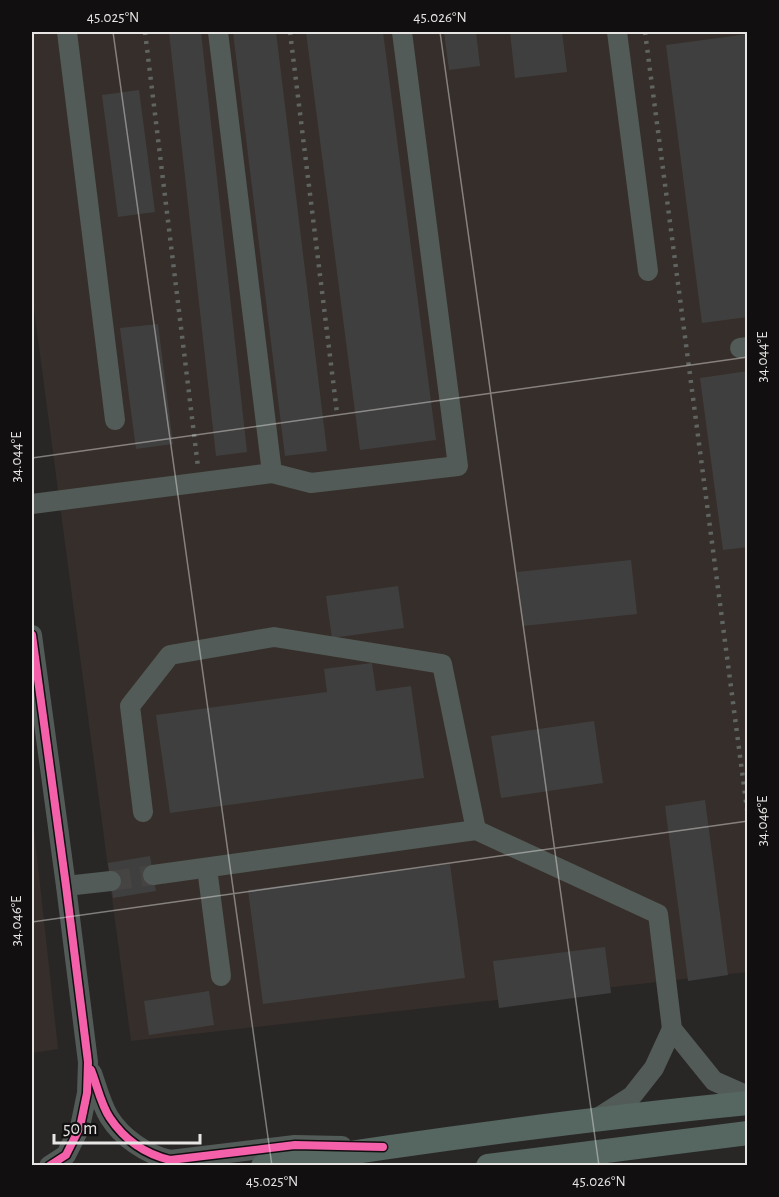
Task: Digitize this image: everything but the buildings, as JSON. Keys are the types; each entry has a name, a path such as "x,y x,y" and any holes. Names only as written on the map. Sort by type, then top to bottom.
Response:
{"main road":[{"path":"263,1166 383,1147 747,1103"},
{"path":"488,1166 747,1133"}],"street":[{"path":"67,32 115,420"},
{"path":"218,32 272,473"},
{"path":"32,504 272,473 310,483 458,466 402,32"},
{"path":"617,32 648,271"},
{"path":"32,635 88,1062 87,1093 81,1127 66,1155 49,1166"},
{"path":"143,812 130,706 170,655 274,637 442,664 476,830"},
{"path":"153,875 476,830 658,914 672,1029 654,1068 632,1096 595,1120"},
{"path":"207,868 221,976"},
{"path":"66,886 111,881"},
{"path":"672,1029 714,1081 747,1095"},
{"path":"88,1062 109,1117 130,1141 158,1157 170,1160 295,1145 383,1147"}],"shaded area":[{"path":"32,32 747,32 747,972 131,1041 32,294"},
{"path":"32,811 58,1049 32,1053"}],"tunnel":[{"path":"111,881 153,875"}],"railway":[{"path":"145,32 198,467"},
{"path":"290,32 337,413"},
{"path":"645,32 748,817"}],"cycle path":[{"path":"32,635 88,1062 87,1093 80,1127 66,1155 49,1166"},
{"path":"91,1070 104,1107 116,1126 144,1150 170,1160 295,1145 383,1147"}]}
